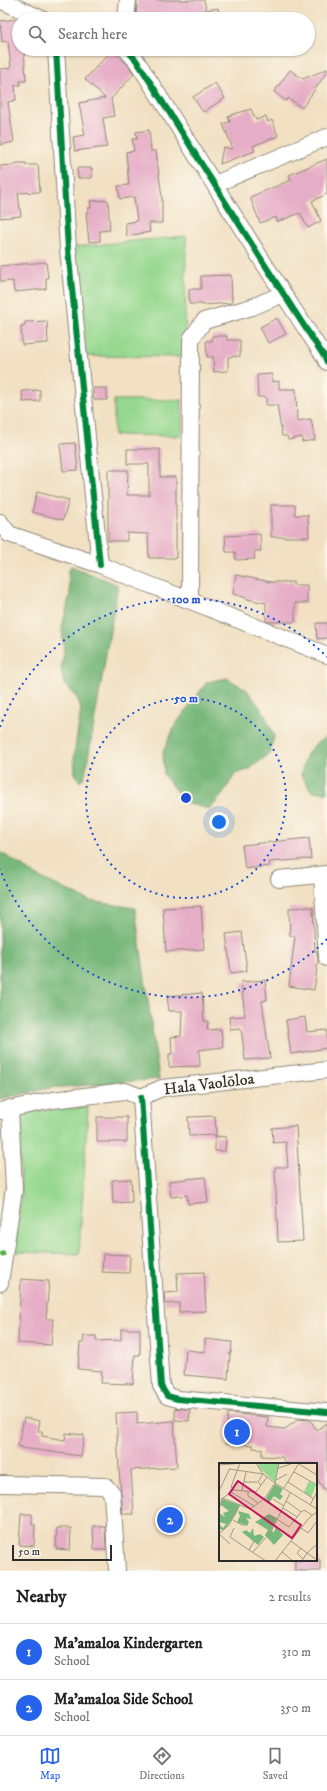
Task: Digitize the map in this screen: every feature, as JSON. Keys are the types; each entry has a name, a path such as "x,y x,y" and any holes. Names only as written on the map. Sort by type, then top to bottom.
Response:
{"street":[{"path":"0,0 27,12"},
{"path":"127,12 128,0"},
{"path":"56,56 68,249 100,565"},
{"path":"132,56 327,362"},
{"path":"215,184 327,137"},
{"path":"190,600 191,339 204,321 252,307 283,294"},
{"path":"0,522 9,534 100,565 327,655"},
{"path":"279,879 324,875 327,958"},
{"name":"Hala Vaolōloa","path":"141,1098 162,1088 327,1070"},
{"path":"0,1283 14,1189 5,1109 53,1100 125,1091 141,1098 161,1386 167,1396 178,1399 327,1412"},
{"path":"0,1484 105,1486 112,1494 117,1571"}],"green space":[{"path":"186,236 185,357 85,356 73,247"},
{"path":"114,400 182,400 182,436 114,435"},
{"path":"71,566 118,585 85,775 80,782 75,773 74,756 81,709 77,698 64,684 61,668 64,652 62,628 70,594 68,572"},
{"path":"227,678 247,690 264,713 274,736 270,753 250,769 235,774 223,794 210,809 185,803 164,775 163,752 176,724 207,682"},
{"path":"327,737 327,792 312,792 301,775 304,762 311,748"},
{"path":"0,852 41,878 90,901 135,908 159,1079 50,1088 0,1099"},
{"path":"88,1107 79,1254 15,1252 21,1194 18,1119 25,1112"}],"building":[{"path":"137,0 204,0 206,10 218,8 219,12 136,12"},
{"path":"12,20 12,56 24,56 26,81 20,81 21,85 15,85 16,100 8,102 14,142 0,145 0,69 11,68 8,41 2,42 0,21"},
{"path":"106,56 118,56 127,64 134,74 111,99 114,116 103,118 107,147 75,151 73,137 85,135 79,103 105,98 85,79"},
{"path":"327,69 327,72 302,108 288,98 286,101 274,92 290,70 303,79"},
{"path":"215,83 225,98 203,112 193,97"},
{"path":"251,109 256,120 266,116 268,122 272,120 278,136 253,146 255,151 220,164 223,147 233,149 223,124 230,122 228,116"},
{"path":"149,130 151,151 156,151 162,198 162,223 149,223 150,232 127,236 125,223 137,221 134,197 120,199 118,186 129,185 126,152 134,151 132,139 137,139 136,132"},
{"path":"327,159 327,194 312,201 321,221 308,228 300,213 277,222 276,217 260,223 250,197 291,180 289,175"},
{"path":"16,163 38,165 40,192 18,193 21,216 0,218 0,166 16,165"},
{"path":"77,168 92,168 92,178 78,178"},
{"path":"108,200 110,230 100,231 100,241 89,242 86,213 88,212 88,208 91,208 90,201"},
{"path":"46,262 48,278 46,278 46,289 14,292 13,281 1,282 0,280 0,266"},
{"path":"231,275 232,303 202,305 189,304 189,289 201,289 201,276"},
{"path":"277,318 286,334 268,343 260,327"},
{"path":"47,321 48,343 22,345 21,326 25,325 25,322"},
{"path":"212,336 227,336 227,340 240,340 240,356 228,357 228,371 214,372 213,357 207,357 206,341 212,341"},
{"path":"272,374 272,382 279,381 279,389 296,389 297,421 311,419 315,440 302,442 302,437 288,440 287,436 282,436 277,405 266,405 266,397 258,397 257,375"},
{"path":"93,388 107,388 107,400 94,400"},
{"path":"40,390 40,401 23,402 22,391"},
{"path":"75,443 78,470 63,471 60,444"},
{"path":"127,449 160,449 160,477 176,477 176,558 149,558 148,534 127,533 127,541 108,541 108,470 128,470 127,495 149,495 149,464 127,464"},
{"path":"37,492 69,500 63,520 32,512"},
{"path":"271,505 295,505 295,515 308,515 309,537 271,537"},
{"path":"260,534 261,551 254,551 255,559 236,560 235,552 226,552 225,536"},
{"path":"236,575 271,582 293,582 293,585 307,585 307,603 295,603 295,622 266,621 266,603 233,594"},
{"path":"316,623 327,623 327,638 317,639"},
{"path":"309,838 311,859 269,862 270,866 245,869 242,845"},
{"path":"201,906 204,949 166,952 163,908"},
{"path":"313,907 315,951 317,951 318,960 314,990 289,986 295,936 290,936 289,908"},
{"path":"242,932 247,971 231,973 226,934"},
{"path":"265,980 267,1000 262,1001 270,1058 245,1060 241,1028 230,1029 229,1017 245,1016 241,982"},
{"path":"202,993 204,1021 208,1021 207,1030 221,1029 223,1047 199,1050 200,1066 169,1067 169,1054 172,1054 171,1037 181,1036 182,1011 169,1011 167,996"},
{"path":"305,1017 307,1032 327,1030 327,1048 291,1054 286,1020"},
{"path":"215,1116 216,1135 189,1136 188,1117"},
{"path":"97,1117 127,1117 127,1142 97,1142"},
{"path":"296,1126 303,1241 278,1242 275,1167 288,1167 286,1142 273,1143 272,1128"},
{"path":"215,1136 226,1137 225,1151 215,1151"},
{"path":"205,1177 208,1202 188,1204 187,1195 171,1197 169,1181"},
{"path":"131,1179 132,1202 113,1203 112,1180"},
{"path":"103,1254 130,1255 129,1273 102,1272"},
{"path":"204,1272 206,1311 179,1312 179,1303 165,1304 164,1293 178,1292 177,1273"},
{"path":"21,1279 49,1281 46,1319 53,1319 51,1345 18,1343"},
{"path":"121,1329 140,1329 140,1355 135,1355 133,1384 101,1383 102,1371 78,1369 80,1343 83,1343 84,1336 96,1336 96,1341 121,1340"},
{"path":"205,1339 232,1342 228,1379 184,1375 186,1350 205,1352"},
{"path":"175,1408 190,1410 189,1421 175,1420"},
{"path":"137,1412 137,1424 174,1421 177,1467 131,1470 134,1514 123,1514 116,1413"},
{"path":"228,1413 268,1417 267,1427 285,1429 299,1419 310,1420 317,1430 327,1423 327,1493 317,1479 317,1463 286,1463 282,1457 262,1456 262,1449 253,1448 253,1445 226,1443"},
{"path":"24,1418 40,1421 38,1431 42,1431 42,1436 65,1440 66,1433 84,1435 81,1456 22,1448 18,1446"},
{"path":"21,1514 32,1514 32,1524 35,1524 34,1546 19,1545"},
{"path":"93,1526 105,1526 106,1550 94,1550"},
{"path":"57,1528 71,1528 70,1550 56,1549"},
{"path":"320,1560 320,1571 295,1571 295,1561"}],"marked path":[{"path":"0,1255 5,1253"}],"cycle path":[{"path":"56,56 68,249 100,565"},
{"path":"132,56 327,362"},
{"path":"141,1097 161,1386 167,1396 178,1399 327,1412"}],"place":[{"name":"Ma'amaloa Kindergarten","path":"237,1432"},
{"name":"Ma'amaloa Side School","path":"170,1520"}]}
